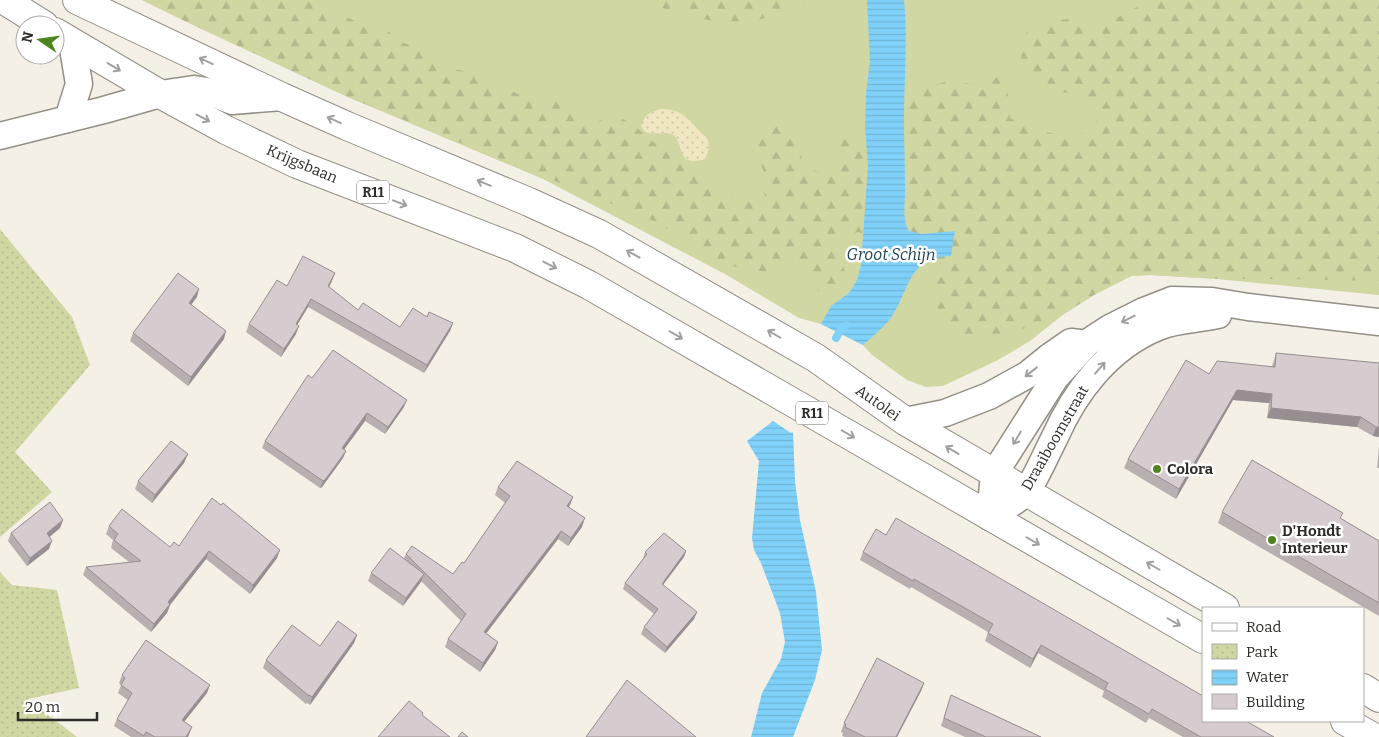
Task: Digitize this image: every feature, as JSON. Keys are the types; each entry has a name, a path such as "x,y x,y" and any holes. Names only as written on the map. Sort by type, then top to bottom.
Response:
{"main road":[{"path":"4,0 28,15"},
{"path":"77,0 282,97"},
{"name":"Krijgsbaan","path":"65,38 160,94 226,130 297,164 515,248 589,284 990,517"},
{"name":"Autolei","path":"282,97 529,202 598,234 816,358 904,421 1223,607"},
{"name":"R11","path":"990,517 1202,638"},
{"path":"1364,689 1379,698"},
{"path":"1347,722 1373,737"}],"street":[{"path":"65,40 79,84 68,119"},
{"path":"0,136 160,94 194,89 207,91 232,101 282,97"},
{"name":"Draaiboomstraat","path":"990,517 994,474 1055,378 1087,343 1110,328 1172,300 1212,301 1379,322"},
{"name":"Draaiboomstraat","path":"990,517 1026,492 1063,419 1088,381 1110,355 1134,338 1159,326 1186,318 1215,316 1248,307"},
{"name":"Draaiboomstraat","path":"904,421 945,413 974,403 1027,375 1071,342 1087,343"}],"green space":[{"path":"142,0 1379,0 1379,295 1217,279 1150,275 1131,276 1094,295 1064,314 1030,341 998,360 943,386 926,387 907,380 872,355 863,345 821,324 799,318 725,274 543,179 350,98"},
{"path":"142,0 316,0 318,8 389,32 402,42 429,53 452,68 482,76 534,102 555,101 593,124 613,114 633,124 649,139 736,199 752,202 765,197 763,185 765,176 759,159 750,146 751,135 770,126 787,128 798,134 802,145 801,168 832,174 838,170 839,159 834,149 842,139 854,134 871,135 873,152 866,158 866,165 871,173 897,115 928,87 951,80 970,84 999,77 1008,94 1010,118 1054,134 1072,136 1083,133 1095,124 1102,101 1063,92 1045,82 1024,66 1017,43 1031,28 1045,21 1082,18 1097,25 1121,16 1146,2 1163,0 1379,0 1379,281 1131,276 1094,295 1064,314 1020,330 994,337 968,340 956,336 945,328 938,318 935,284 937,265 931,253 858,232 847,236 837,251 845,270 847,282 840,292 831,297 818,291 804,268 793,264 780,262 767,272 730,266 656,222 350,98"},
{"path":"642,0 808,0 777,15 734,26 670,11"},
{"path":"0,229 72,317 90,365 15,452 52,492 0,537"},
{"path":"0,572 12,585 57,590 79,688 28,699 77,737 0,737"}],"sand":[{"path":"660,109 681,113 706,137 709,148 705,159 695,161 685,158 677,139 669,133 651,133 644,130 641,126 644,119 650,113"}],"water":[{"name":"Groot Schijn","path":"867,0 904,0 906,45 904,120 905,221 909,231 922,234 955,231 951,256 926,262 918,269 912,276 891,318 863,345 821,324 831,306 849,293 857,280 861,265 868,166 865,127 866,93 870,61"},
{"path":"773,421 791,433 793,432 795,481 800,520 816,592 822,650 815,680 793,737 751,737 762,693 781,659 785,642 780,613 761,563 754,550 752,538 759,461 747,441"}],"building":[{"path":"303,256 335,273 328,286 358,310 363,303 400,327 413,308 427,317 429,312 453,323 427,365 311,299 296,324 299,326 284,349 249,324 277,280 287,286"},
{"path":"178,273 199,289 189,303 226,331 191,377 133,333"},
{"path":"333,350 407,400 388,427 367,413 342,448 346,451 323,481 265,441 308,375 312,378"},
{"path":"1276,353 1379,363 1379,427 1361,417 1271,408 1272,394 1237,390 1179,489 1128,459 1186,360 1209,374 1217,361 1275,367"},
{"path":"171,441 188,454 155,495 138,481"},
{"path":"1252,460 1343,513 1340,518 1379,541 1379,603 1222,512"},
{"path":"517,461 573,497 567,506 585,518 571,538 561,531 484,632 498,642 483,663 448,639 466,614 406,554 412,546 453,574 462,562 464,563 510,496 498,487"},
{"path":"212,498 221,505 223,503 280,550 253,585 209,551 168,602 170,604 154,624 86,567 141,561 114,540 118,534 109,526 122,509 170,547 174,542 179,546"},
{"path":"50,502 63,520 47,533 52,541 30,558 11,533"},
{"path":"896,518 1202,695 1202,722 1248,722 1274,737 1201,737 1152,709 1149,714 1105,689 1108,683 1041,645 1033,659 988,633 993,624 863,552 876,529 886,535"},
{"path":"664,533 686,551 662,584 697,612 667,647 644,627 658,609 625,583 647,554 645,552"},
{"path":"390,548 424,574 406,598 371,573"},
{"path":"338,621 357,635 312,697 266,660 292,625 320,646"},
{"path":"146,640 210,685 182,720 192,727 186,737 155,737 146,732 144,736 117,719 132,693 121,685 125,678 122,675"},
{"path":"877,658 924,683 896,737 865,737 845,727 846,724 844,723"},
{"path":"627,680 696,737 586,737"},
{"path":"951,695 1041,737 986,737 944,718"},
{"path":"409,701 423,713 422,715 450,737 378,737"},
{"path":"462,732 468,737 458,737"}],"waterway":[{"name":"Groot Schijn","path":"836,338 841,329 846,325"}],"place":[{"name":"Colora","path":"1157,469"},
{"name":"D'Hondt Interieur","path":"1272,540"}]}
